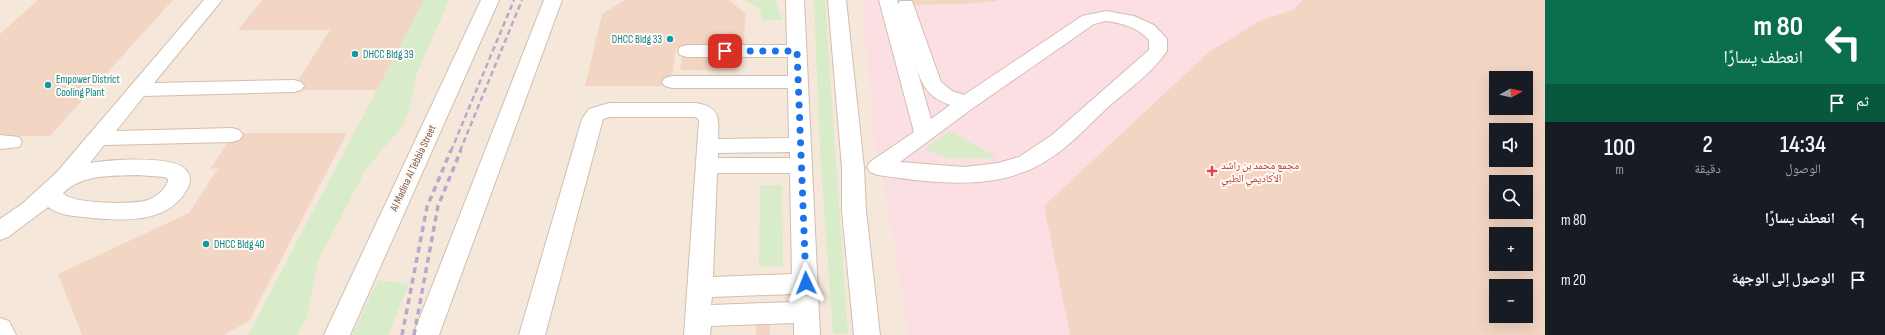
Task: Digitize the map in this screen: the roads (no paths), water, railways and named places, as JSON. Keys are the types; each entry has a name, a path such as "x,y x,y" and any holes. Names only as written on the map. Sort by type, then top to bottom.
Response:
{"street":[{"path":"0,231 30,210 58,185 100,138 213,0"},
{"path":"837,0 853,168 854,211 862,300 867,335"},
{"name":"Al Madina Al Tebbia Street","path":"337,335 488,2"},
{"path":"426,335 555,3"},
{"path":"897,3 932,85 945,96 966,103"},
{"path":"897,3 925,134"},
{"path":"532,335 590,123 596,114 609,110 702,111 708,118 698,326 807,323 797,51 792,5"},
{"path":"853,168 878,167 916,172 954,173 986,172 1014,167 1034,158 1062,138 1154,56 1158,51 1158,39 1147,28 1128,19 1106,16 1088,20 966,103 878,167"},
{"path":"687,51 797,51"},
{"path":"672,78 798,79"},
{"path":"142,85 297,82"},
{"path":"100,138 232,135"},
{"path":"706,156 801,155"},
{"path":"700,288 806,283"},
{"path":"0,330 3,335"}],"railway":[{"path":"451,151 514,0"},
{"path":"460,151 522,0"},
{"path":"402,335 427,207 451,150"},
{"path":"414,335 438,206 461,150"}],"place":[{"name":"DHCC Bldg 33","path":"670,39"},
{"name":"DHCC Bldg 39","path":"355,54"},
{"name":"Empower District Cooling Plant","path":"48,85"},
{"name":"مجمع محمد بن راشد الأكاديمي الطبي","path":"1212,171"},
{"name":"DHCC Bldg 40","path":"206,244"}]}
